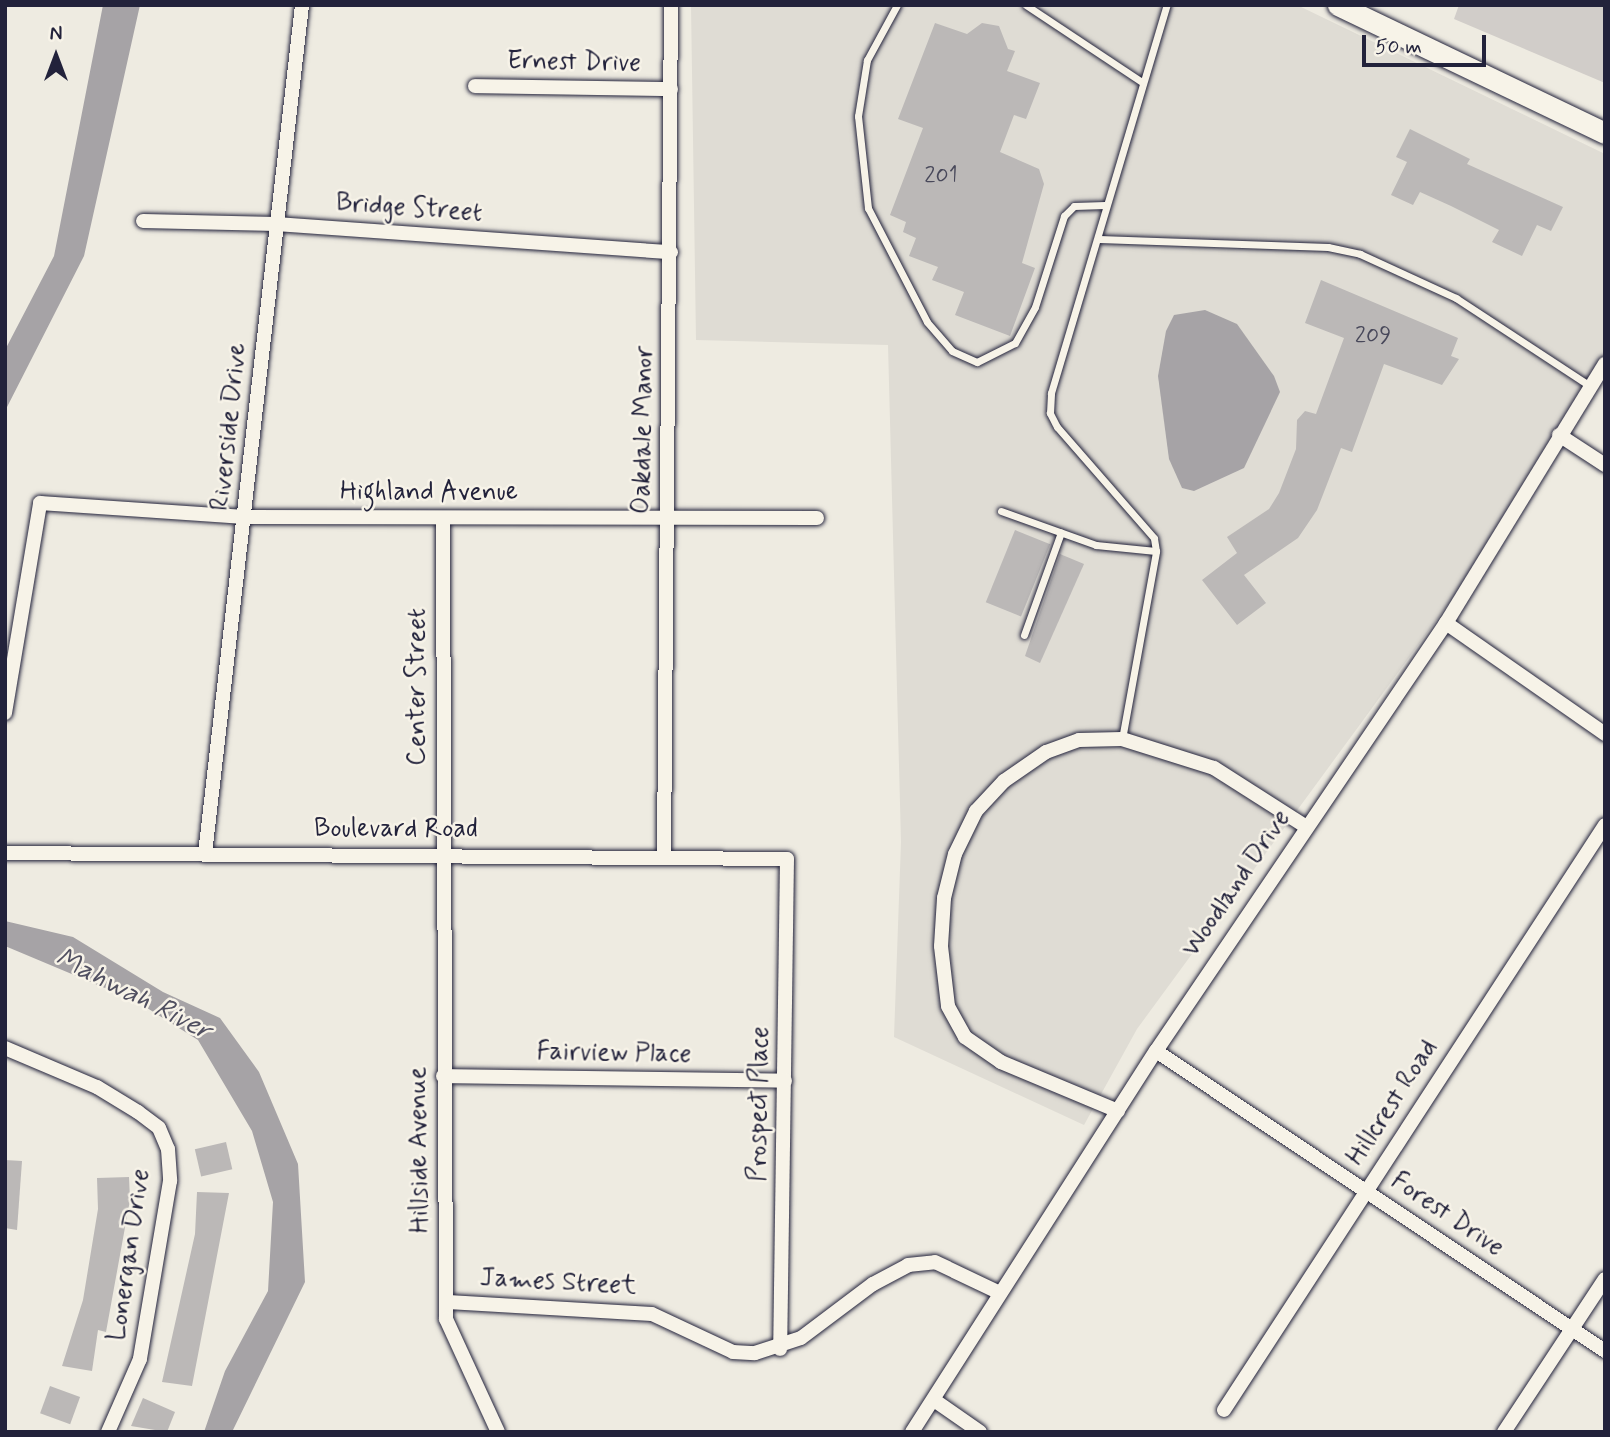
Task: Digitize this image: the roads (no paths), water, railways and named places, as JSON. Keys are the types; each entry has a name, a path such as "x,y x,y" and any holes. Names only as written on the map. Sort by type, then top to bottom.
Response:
{"main road":[{"path":"1338,5 1605,133"}],"street":[{"name":"Riverside Drive","path":"205,853 302,5"},
{"name":"Oakdale Manor","path":"664,855 671,5"},
{"name":"Ernest Drive","path":"475,86 671,89"},
{"name":"Bridge Street","path":"143,221 276,224 671,252"},
{"name":"Woodland Drive","path":"912,1432 1156,1051 1305,826 1446,623 1605,364"},
{"path":"1559,435 1605,465"},
{"name":"Highland Avenue","path":"5,713 40,503 245,517 817,518"},
{"name":"Center Street","path":"443,518 443,855"},
{"path":"1446,623 1605,734"},
{"path":"1118,1111 1001,1062 965,1037 948,1006 941,946 955,853 976,811 1004,781 1046,752 1079,740 1122,739 1214,768 1305,826"},
{"name":"Hillcrest Road","path":"1224,1410 1605,825"},
{"name":"Boulevard Road","path":"5,853 664,855 787,859"},
{"name":"Hillside Avenue","path":"443,855 443,1076 448,1302 446,1320 498,1432"},
{"name":"Prospect Place","path":"780,1349 787,859"},
{"name":"Lonergan Drive","path":"5,1048 97,1087 138,1112 159,1128 168,1149 170,1181 139,1359 108,1432"},
{"name":"Forest Drive","path":"1156,1051 1605,1351"},
{"name":"Fairview Place","path":"443,1076 785,1081"},
{"name":"James Street","path":"448,1302 652,1314 733,1352 780,1349 908,1265 935,1262 1000,1293"},
{"path":"1504,1432 1605,1279"},
{"path":"933,1400 980,1432"}],"lane":[{"path":"1026,5 1142,82"},
{"path":"1122,739 1156,551 1154,538 1050,413 1051,393 1099,239 1105,205 1167,5"},
{"path":"896,6 867,60 858,116 868,208 927,323 952,351 976,362 1015,343 1035,307 1064,216 1074,206 1105,205"},
{"path":"1099,239 1305,246 1360,254 1455,298 1590,386"},
{"path":"1001,511 1096,545 1156,551"},
{"path":"1024,635 1061,532"}],"water":[{"path":"103,5 140,5 84,256 5,411 5,350 54,256"},
{"path":"1205,310 1237,324 1274,376 1280,392 1244,468 1194,491 1182,488 1169,459 1158,376 1166,331 1174,315"},
{"name":"Mahwah River","path":"5,921 73,937 163,992 220,1018 259,1072 298,1164 305,1282 232,1432 204,1432 225,1371 268,1291 273,1202 252,1131 198,1040 136,1001 5,946"}]}
